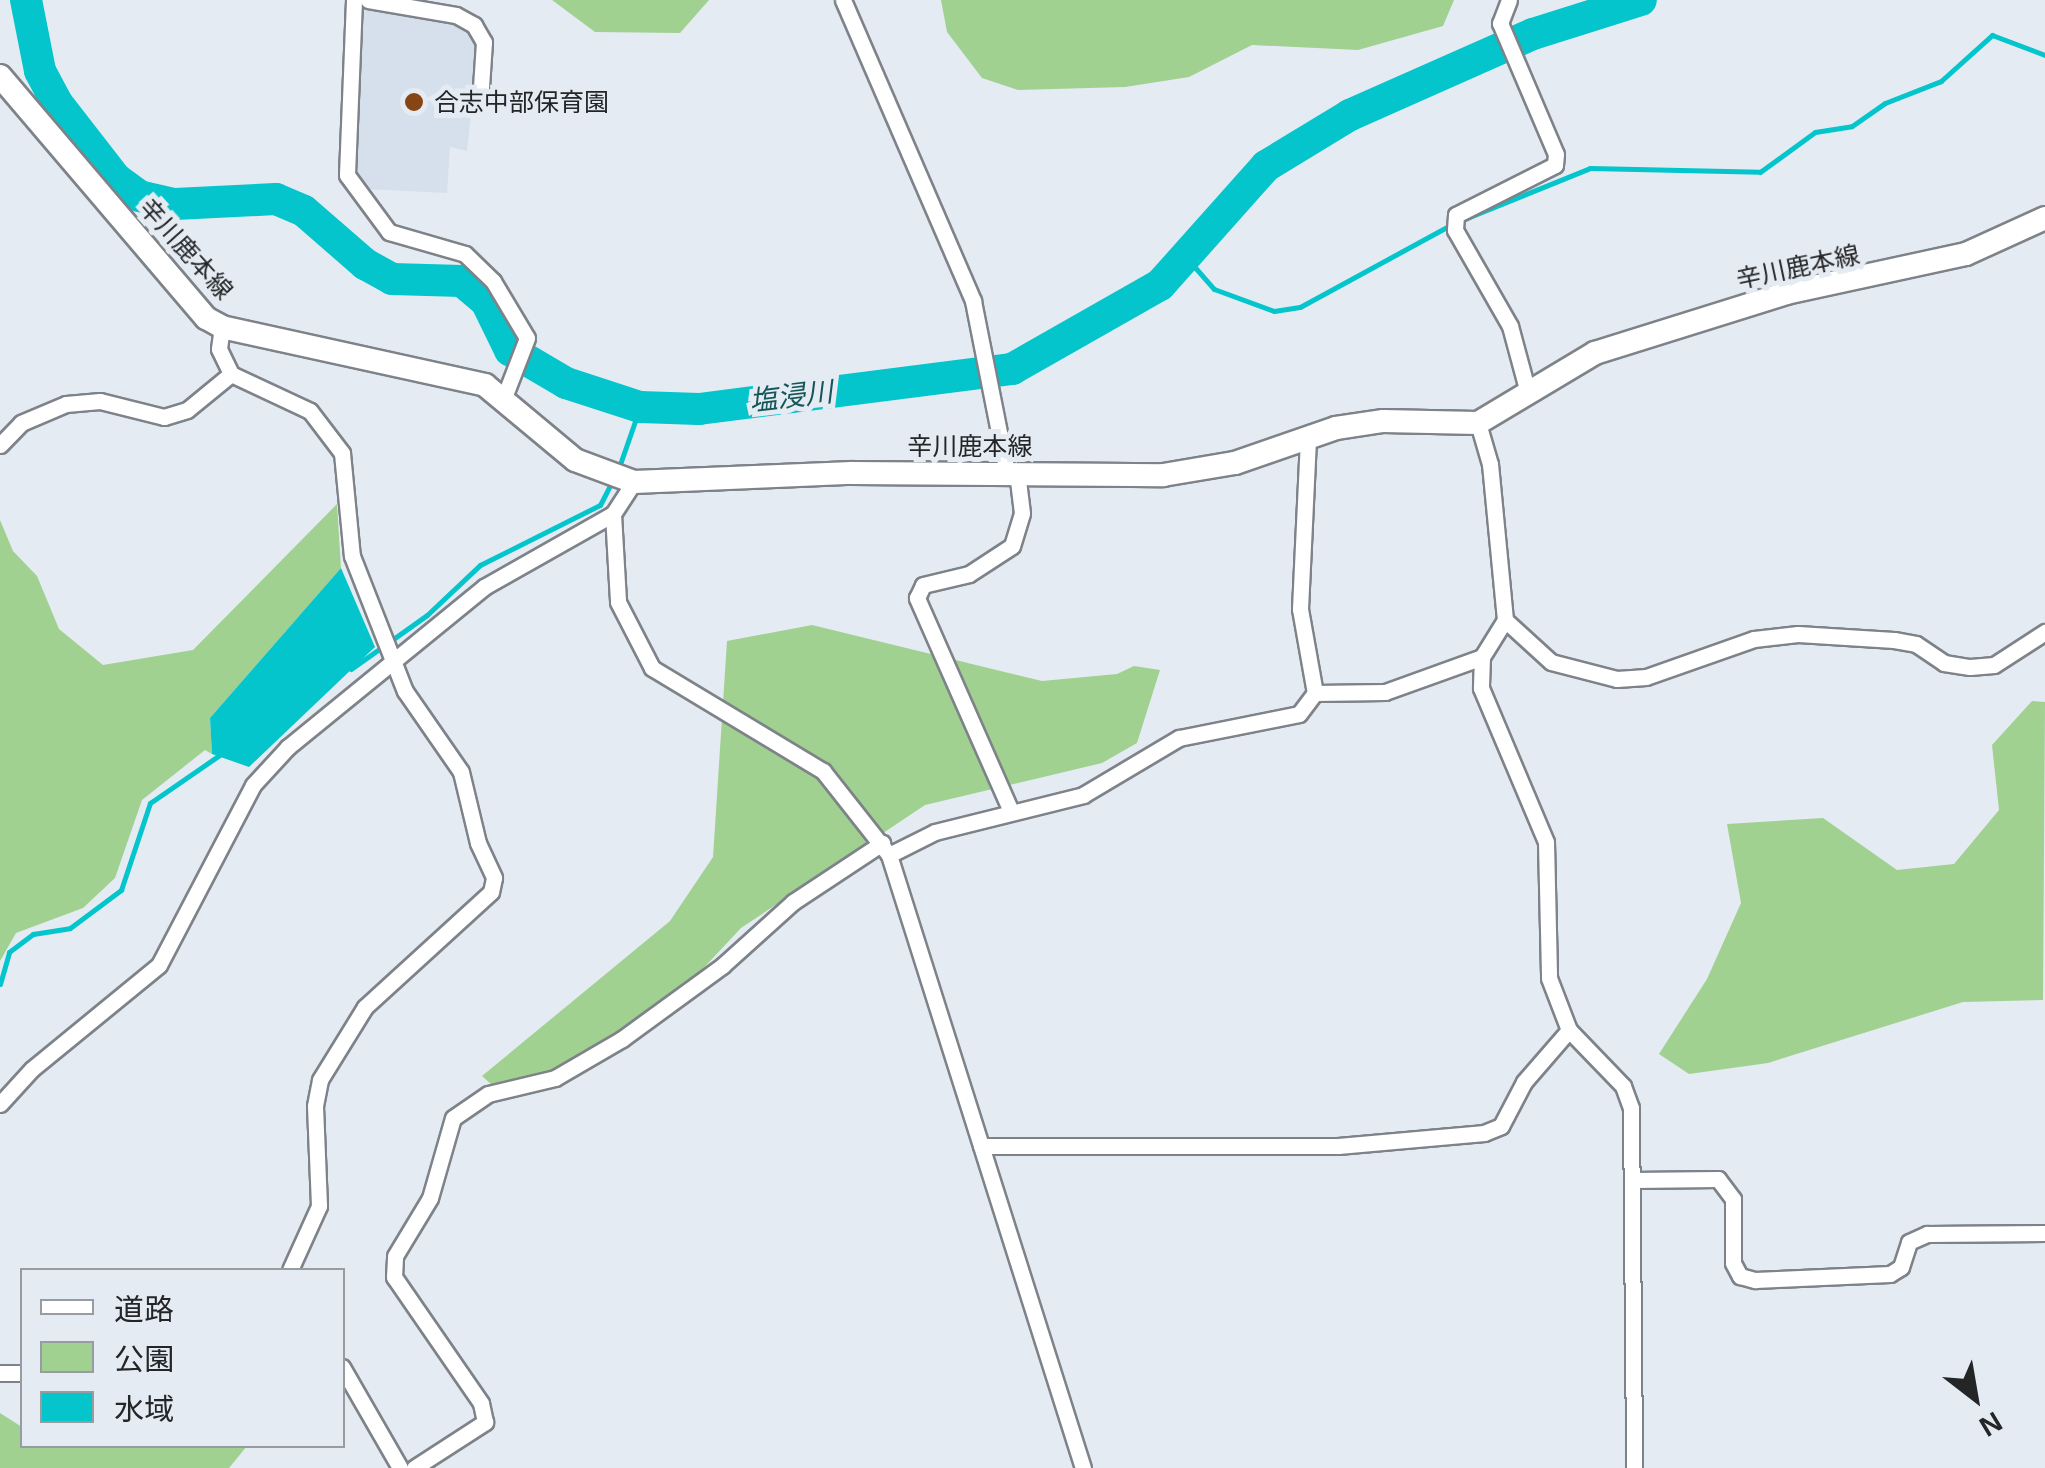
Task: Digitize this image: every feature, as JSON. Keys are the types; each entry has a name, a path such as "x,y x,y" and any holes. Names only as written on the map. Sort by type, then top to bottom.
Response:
{"main road":[{"name":"辛川鹿本線","path":"0,76 206,318 222,327 455,375 504,395 554,446 603,472 630,481 1205,471 1383,421 1478,423 1527,389 1596,352 1786,293 1951,258 2045,218"}],"street":[{"path":"354,0 347,176 389,232 465,254 493,282 526,342 504,395"},
{"path":"368,0 456,15 474,25 484,42 480,102"},
{"path":"844,0 973,302 1022,513 1012,546 969,574 923,586 917,598 1010,809"},
{"path":"1509,0 1503,34 1555,165 1456,215 1455,230 1510,326 1527,389"},
{"path":"222,327 218,350 231,374 310,411 342,452 352,556 424,724 462,772 478,843 494,878 491,892 365,1007 320,1080 315,1106 319,1206 291,1268"},
{"path":"0,445 20,423 66,404 100,401 164,417 188,410 231,374"},
{"path":"1478,423 1490,464 1505,620 1482,656 1481,688 1490,718 1546,842 1550,978 1569,1030 1623,1086 1631,1108 1634,1468"},
{"path":"414,1468 485,1422 481,1403 394,1278 395,1256 430,1198 453,1118 488,1094 555,1078 622,1039 722,966 792,902 886,849 1010,809 1083,795 1180,738 1299,714 1315,693 1300,610 1308,440"},
{"path":"630,481 613,514 618,602 652,668 823,771 886,849 1083,1468"},
{"path":"0,1104 32,1069 160,966 253,785 393,658 484,587 613,514"},
{"path":"1505,620 1551,662 1617,679 1646,677 1754,639 1798,634 1894,640 1916,644 1944,664 1994,665 2045,632"},
{"path":"1315,693 1385,692 1482,656"},
{"path":"981,1146 1338,1146 1484,1134 1500,1126 1524,1082 1569,1030"},
{"path":"1634,1180 1718,1179 1733,1199 1733,1263 1740,1276 1755,1280 1890,1274 1901,1267 1909,1242 1927,1234 2045,1233"},
{"path":"345,1372 400,1468"}],"shaded area":[{"name":"合志中部保育園","path":"373,7 449,20 472,36 477,58 467,151 450,147 447,193 363,189 352,171 360,14"}],"green space":[{"path":"552,0 709,0 680,33 595,32"},
{"path":"941,0 1454,0 1443,26 1358,50 1252,45 1189,77 1125,87 1018,90 982,78 947,32"},
{"path":"337,504 341,568 210,718 212,754 205,750 142,800 115,878 83,908 16,933 0,961 0,520 13,551 37,576 59,629 103,665 193,650"},
{"path":"812,625 1042,681 1117,674 1134,666 1160,670 1137,743 1102,763 925,805 741,928 684,989 617,1038 502,1094 482,1076 670,921 713,857 727,641"},
{"path":"2032,701 2045,702 2043,1000 1963,1002 1768,1063 1689,1074 1659,1054 1707,979 1741,903 1727,824 1823,818 1897,870 1954,864 1999,810 1992,745"},
{"path":"0,1413 20,1426 20,1448 245,1448 229,1468 0,1468"}],"water":[{"path":"341,568 375,647 249,767 212,754 210,718"}],"waterway":[{"name":"塩浸川","path":"26,0 40,71 57,103 116,179 139,196 175,204 276,199 304,211 365,264 392,279 462,281 486,301 510,350 566,383 640,407 699,409 1012,369 1160,285 1266,166 1350,115 1533,34 1641,0"},
{"path":"1462,220 1590,168 1760,172 1815,132 1852,126 1885,103 1941,81 1992,35 2045,55"},
{"path":"1185,256 1214,289 1274,311 1300,307 1452,224"},
{"path":"618,470 640,407"},
{"path":"351,669 427,615 480,565 600,505 613,479"},
{"path":"0,984 9,952 33,934 70,928 121,890 150,803 221,754"}],"place":[{"name":"合志中部保育園","path":"414,102"}]}
